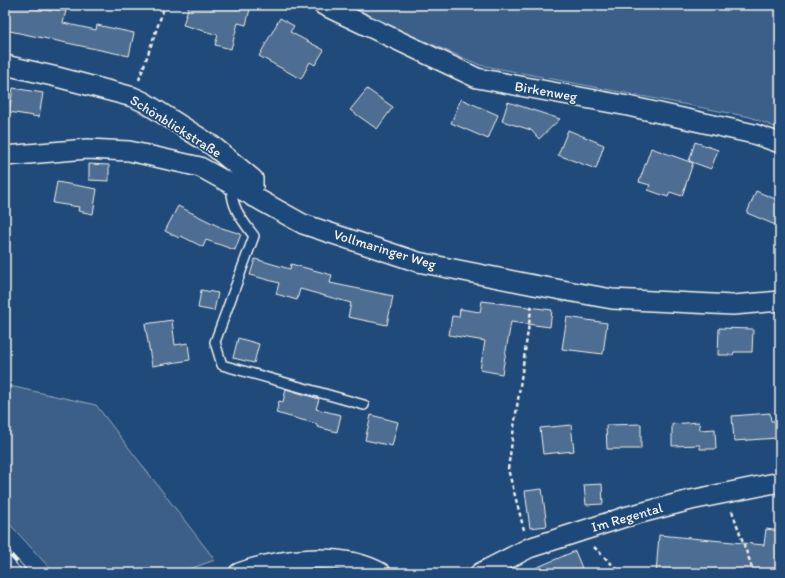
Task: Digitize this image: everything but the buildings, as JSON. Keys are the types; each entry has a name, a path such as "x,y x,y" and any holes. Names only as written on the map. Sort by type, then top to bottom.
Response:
{"street":[{"name":"Birkenweg","path":"323,5 477,78 628,106 754,134 780,143"},
{"name":"Schönblickstraße","path":"5,65 133,97 144,102 213,146 253,179 254,197"},
{"name":"Vollmaringer Weg","path":"5,156 87,149 129,151 200,167 303,224 418,262 534,285 620,299 733,305 780,301"},
{"name":"Im Regental","path":"480,573 529,548 578,531 625,517 780,482"},
{"path":"239,573 253,568 289,561 321,560 354,563 381,573"}],"lane":[{"path":"232,185 231,196 237,213 254,236 215,342 222,365 364,404"}],"path":[{"path":"140,76 165,5"},
{"path":"529,548 508,469 534,285"},
{"path":"726,493 754,573"},
{"path":"578,531 621,573"}],"shaded area":[{"path":"341,5 780,5 780,129 750,117 480,65"},
{"path":"5,385 96,405 215,560 178,573 54,573 5,519"}],"railway":[{"path":"5,549 27,573"}]}
